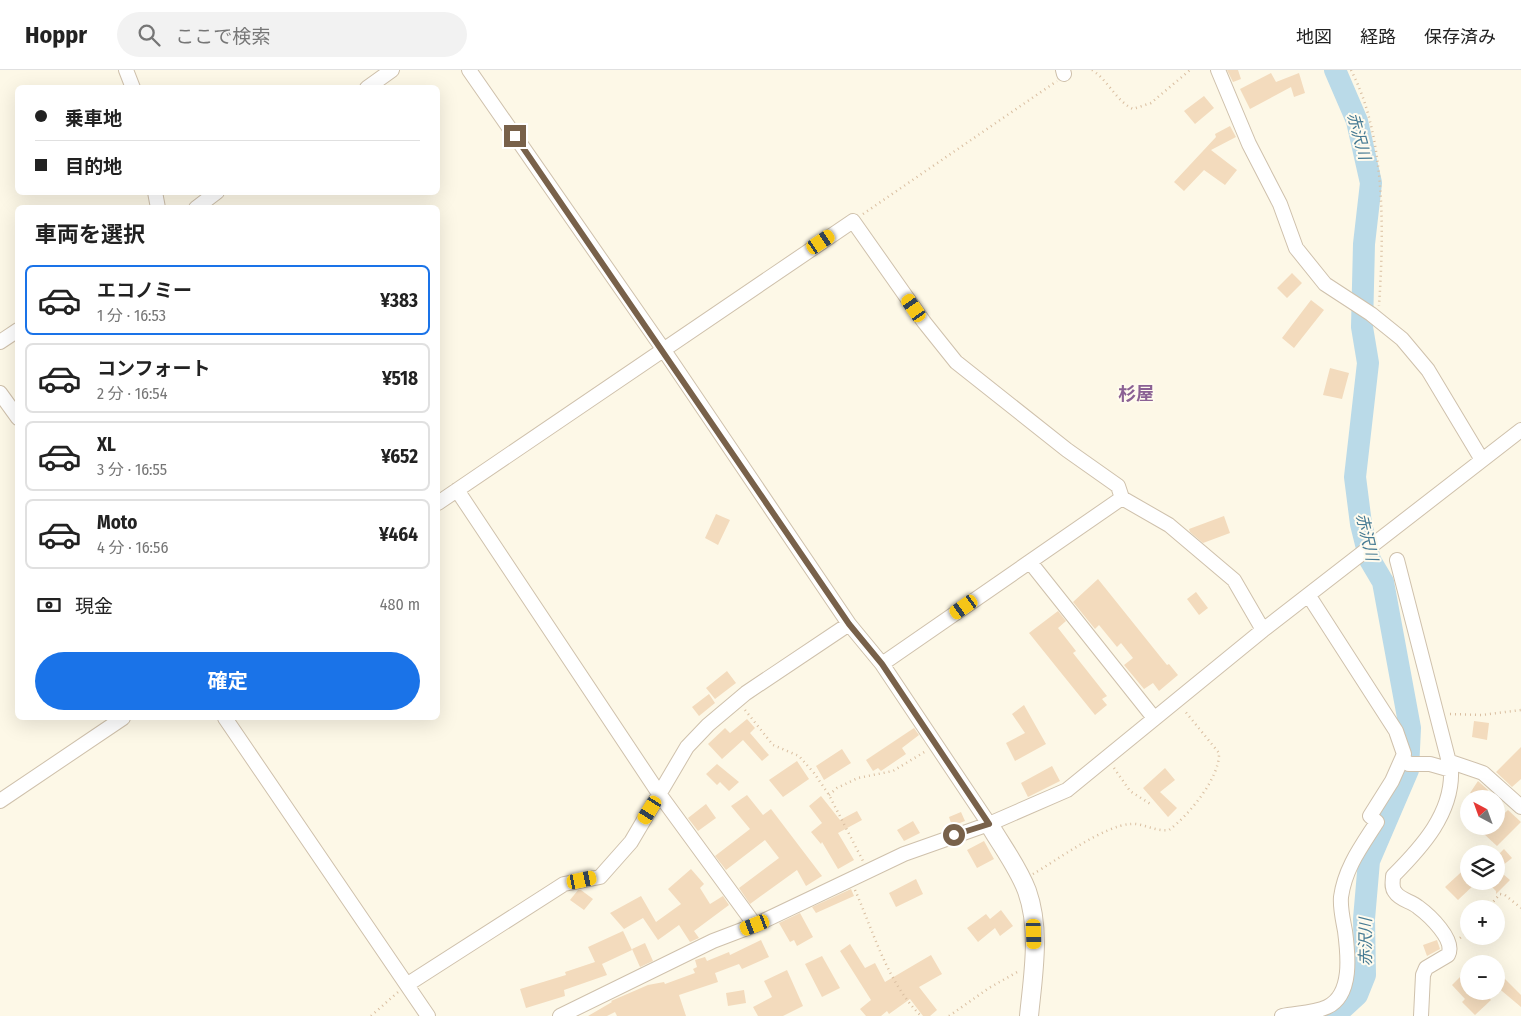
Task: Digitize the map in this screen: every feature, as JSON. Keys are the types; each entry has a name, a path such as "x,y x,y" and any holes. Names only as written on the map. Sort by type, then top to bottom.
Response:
{"street":[{"path":"126,70 132,85"},
{"path":"371,85 392,70"},
{"path":"470,70 663,349 849,624 882,664 989,824 1026,890 1033,916 1034,966 1030,1016"},
{"path":"1218,70 1248,144 1280,204 1296,248 1325,284 1378,320 1402,339 1428,370 1482,460"},
{"path":"200,205 213,195"},
{"path":"440,502 853,220 924,322 956,362 1067,450 1118,486 1122,498 1168,525 1234,580 1263,630"},
{"path":"0,342 15,332"},
{"path":"0,393 15,414"},
{"path":"560,1016 713,941 755,925 904,854 989,824 1067,790 1263,630 1521,430"},
{"path":"457,490 660,795 755,925"},
{"path":"882,664 1122,498"},
{"path":"1397,560 1450,765 1448,800 1438,823 1393,876 1392,886 1398,896 1418,906 1448,940 1450,951 1448,955 1426,968 1423,975 1421,1016"},
{"path":"1030,562 1154,718"},
{"path":"1282,1016 1325,1008 1339,999 1343,993 1348,955 1341,900 1345,878 1353,860 1377,822 1370,816 1402,759 1402,746 1396,731 1308,596"},
{"path":"408,984 564,884 600,876 631,842 687,747 708,725 738,700 849,624"},
{"path":"0,801 120,720"},
{"path":"226,720 428,1016"},
{"path":"1402,759 1409,764 1473,767 1483,772 1521,808"}],"path":[{"path":"1092,70 1104,78 1126,106 1133,109 1151,103 1190,70"},
{"path":"1351,70 1359,85 1373,130 1380,187 1378,320"},
{"path":"853,220 1010,112 1053,85 1063,72"},
{"path":"738,700 773,745 799,756 829,795 869,871"},
{"path":"1021,881 1114,828 1130,824 1140,824 1151,829 1169,830 1185,816 1204,790 1219,761 1216,749 1176,700"},
{"path":"1436,713 1482,714 1521,710"},
{"path":"829,795 837,788 864,776 893,771 936,745"},
{"path":"1108,756 1125,785 1152,805"},
{"path":"851,879 889,973 911,1006 921,1016"},
{"path":"1495,900 1500,894 1505,895 1521,908"},
{"path":"950,1016 1009,976 1034,966"},
{"path":"371,1016 408,984"}],"building":[{"path":"1227,70 1238,70 1241,79 1233,82"},
{"path":"1271,73 1276,82 1299,73 1305,93 1294,97 1291,87 1250,109 1240,89"},
{"path":"1204,96 1214,108 1195,124 1184,111"},
{"path":"1230,126 1236,137 1211,150 1237,170 1225,185 1204,170 1184,191 1174,182 1216,137 1215,134"},
{"path":"1292,273 1302,283 1287,298 1277,288"},
{"path":"1311,300 1324,310 1294,348 1282,338"},
{"path":"1330,368 1349,373 1342,399 1323,395"},
{"path":"716,514 730,520 718,545 705,538"},
{"path":"1224,516 1230,533 1203,543 1190,532 1189,529"},
{"path":"1098,579 1167,665 1169,664 1178,675 1159,691 1153,683 1144,689 1124,665 1133,658 1121,643 1117,647 1099,625 1095,629 1073,602"},
{"path":"1196,592 1208,608 1199,615 1187,599"},
{"path":"1058,611 1066,621 1058,628 1076,651 1073,653 1107,696 1102,699 1107,705 1095,715 1029,633"},
{"path":"727,671 736,683 715,699 706,688"},
{"path":"709,694 715,703 699,716 692,707"},
{"path":"1024,705 1046,744 1015,761 1006,743 1025,733 1012,714"},
{"path":"747,719 755,728 750,733 769,755 762,761 743,740 722,759 708,744 725,728 730,733"},
{"path":"1474,721 1489,723 1487,740 1472,737"},
{"path":"914,728 919,735 902,748 906,754 881,771 878,768 873,771 866,760"},
{"path":"1521,747 1521,779 1512,787 1496,772"},
{"path":"842,749 851,763 824,780 816,766"},
{"path":"797,761 809,779 783,797 769,780"},
{"path":"717,764 739,782 729,791 720,782 717,785 706,774"},
{"path":"1052,766 1060,781 1028,797 1021,783"},
{"path":"1165,768 1175,780 1160,792 1177,808 1168,817 1143,788"},
{"path":"1478,781 1488,790 1472,790"},
{"path":"747,795 763,815 771,809 822,876 806,886 797,870 750,904 739,888 779,858 765,840 726,870 715,856 750,829 731,806"},
{"path":"821,796 840,820 857,811 862,820 838,833 854,860 838,869 822,842 821,844 811,832 822,823 809,806"},
{"path":"706,804 716,818 698,831 688,818"},
{"path":"1508,810 1521,822 1496,845 1485,835 1505,835 1505,813"},
{"path":"961,812 965,821 952,826 949,817"},
{"path":"913,821 920,833 904,841 897,830"},
{"path":"984,841 994,859 977,868 967,850"},
{"path":"1505,850 1512,858 1505,864"},
{"path":"691,869 704,884 700,888 710,904 723,896 729,905 694,931 699,938 690,942 679,925 658,940 643,918 624,929 610,913 641,896 656,922 681,904 668,889"},
{"path":"1460,873 1460,890 1469,890 1458,900 1445,887"},
{"path":"1505,876 1510,880 1505,885"},
{"path":"916,879 923,894 896,907 889,893"},
{"path":"851,889 854,896 816,913 812,907"},
{"path":"578,890 581,890 593,899 584,910 570,900"},
{"path":"1001,910 1013,926 1000,936 995,928 978,942 967,928 986,914 990,919"},
{"path":"800,913 813,937 797,946 794,940 790,942 779,923"},
{"path":"623,931 632,950 602,964 607,975 564,990 565,996 526,1008 520,989 566,975 565,972 595,962 588,947"},
{"path":"761,940 769,957 742,969 739,964 715,973 718,982 679,995 686,1016 617,1016 615,1012 607,1016 588,1016 611,1001 648,985 664,982 665,984 695,973 693,969 697,967 695,960 705,957 707,961 729,952 730,955"},
{"path":"1437,940 1440,949 1427,956 1423,945"},
{"path":"645,943 653,961 640,967 632,949"},
{"path":"850,944 865,968 875,963 885,982 931,955 942,974 919,987 937,1010 930,1016 923,1016 910,999 889,1014 887,1011 881,1016 866,1016 860,1009 871,1000 840,951"},
{"path":"822,956 840,988 822,997 805,964"},
{"path":"787,970 803,1006 783,1016 758,1016 753,1007 772,997 764,981"},
{"path":"1460,977 1460,994 1452,985"},
{"path":"1505,979 1521,995 1521,1007 1505,994"},
{"path":"744,990 746,1003 728,1006 726,993"},
{"path":"1464,1000 1491,1000 1475,1015 1462,1002"}],"waterway":[{"name":"赤沢川","path":"1334,1016 1357,995 1365,975 1364,919 1369,861 1408,770 1410,728 1383,582 1370,560 1361,524 1355,477 1368,363 1362,327 1364,244 1371,183 1357,121 1335,70"}],"district":[{"name":"杉屋","path":"1136,394"}],"route":[{"path":"515,136 663,349 849,624 882,664 989,824 954,835"}]}
